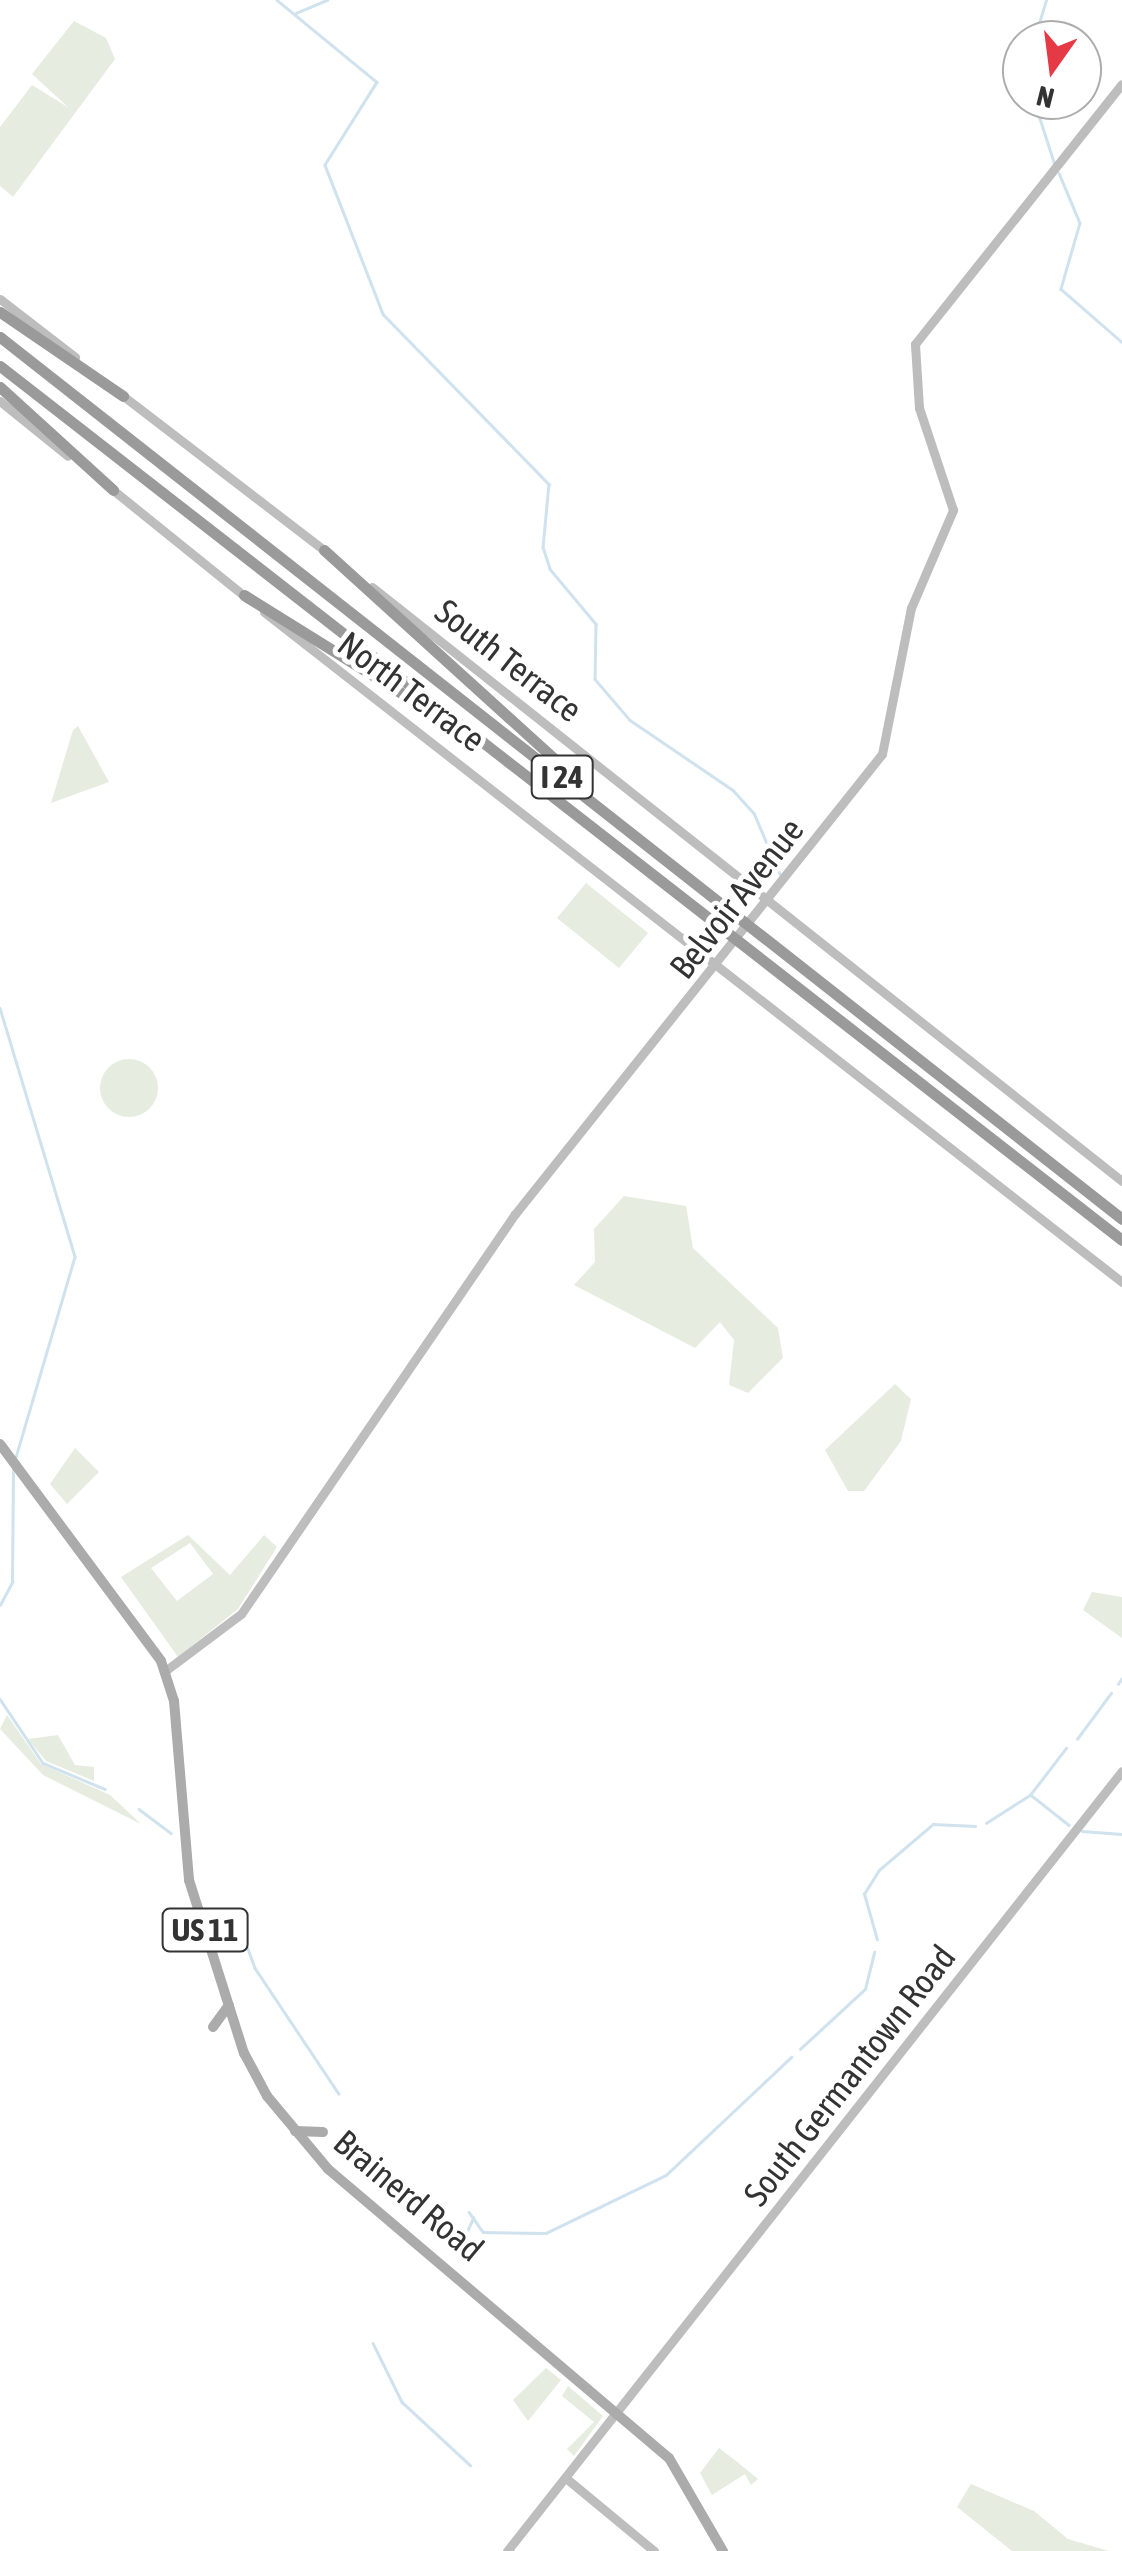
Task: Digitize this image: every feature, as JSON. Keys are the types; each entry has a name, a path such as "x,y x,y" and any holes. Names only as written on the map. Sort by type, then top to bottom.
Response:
{"highway":[{"path":"0,312 123,396"},
{"name":"I 24","path":"0,337 646,841 1122,1220"},
{"name":"I 24","path":"0,366 1122,1240"},
{"path":"0,387 113,490"},
{"path":"324,550 646,841"},
{"path":"244,595 486,748"}],"main road":[{"name":"Brainerd Road","path":"0,1444 117,1592 165,1671 187,1870 249,2064 294,2131 619,2413 688,2481 723,2551"},
{"path":"213,2027 229,2004"},
{"path":"294,2131 323,2132"}],"street":[{"name":"Belvoir Avenue","path":"165,1671 241,1614 515,1214 724,958 882,754 911,608 950,524 951,486 912,368 920,330 1122,84"},
{"name":"South Terrace","path":"0,299 1122,1181"},
{"name":"North Terrace","path":"0,402 716,968 1122,1282"},
{"name":"South Germantown Road","path":"508,2551 1122,1770"},
{"path":"566,2479 654,2551"}],"shaded area":[{"path":"74,21 106,38 115,59 13,197 0,186 0,127 32,85 69,108 32,74"},
{"path":"78,726 109,782 51,803 73,730"},
{"path":"586,883 648,933 619,968 557,918"},
{"path":"129,1059 149,1068 158,1088 149,1108 129,1117 109,1108 100,1088 109,1068"},
{"path":"624,1196 686,1206 693,1248 778,1328 783,1358 748,1393 729,1385 734,1340 720,1322 695,1348 574,1285 595,1262 594,1229"},
{"path":"895,1384 911,1399 901,1441 864,1491 848,1491 825,1450"},
{"path":"75,1448 99,1472 67,1504 50,1484"},
{"path":"188,1535 230,1575 264,1535 277,1547 238,1609 178,1657 121,1577","holes":["190,1543 213,1574 177,1601 151,1568"]},
{"path":"1092,1592 1122,1597 1122,1638 1083,1610"},
{"path":"7,1715 41,1764 110,1795 141,1824 43,1775 0,1729"},
{"path":"58,1735 75,1765 94,1767 94,1781 46,1761 28,1739"},
{"path":"546,2368 561,2380 528,2421 513,2400"},
{"path":"568,2386 603,2416 574,2456 567,2449 594,2422 562,2396"},
{"path":"719,2448 758,2479 751,2485 745,2474 712,2495 700,2473"},
{"path":"971,2484 1034,2511 1068,2539 1109,2551 1012,2551 957,2507"}],"waterway":[{"path":"277,0 377,82 325,165 383,314 549,484 543,547 550,569 596,624 595,679 630,720 733,790 754,813 780,874"},
{"path":"296,13 327,0"},
{"path":"1040,20 1046,0"},
{"path":"1040,120 1055,165"},
{"path":"1059,173 1080,223 1061,289 1122,342"},
{"path":"0,1008 75,1257 16,1458"},
{"path":"0,1605 12,1582 13,1470"},
{"path":"1118,1684 1122,1678"},
{"path":"1077,1739 1111,1693"},
{"path":"0,1699 43,1763 105,1789"},
{"path":"986,1823 1030,1795 1066,1748"},
{"path":"1031,1795 1069,1825"},
{"path":"139,1809 171,1833"},
{"path":"877,1940 864,1894 879,1870 933,1824 975,1826"},
{"path":"1082,1831 1122,1834"},
{"path":"236,1916 255,1968 339,2094"},
{"path":"800,2049 865,1989 874,1952"},
{"path":"469,2212 483,2232 546,2233 666,2175 791,2057"},
{"path":"465,2236 473,2218"},
{"path":"373,2343 402,2402 470,2465"}]}
